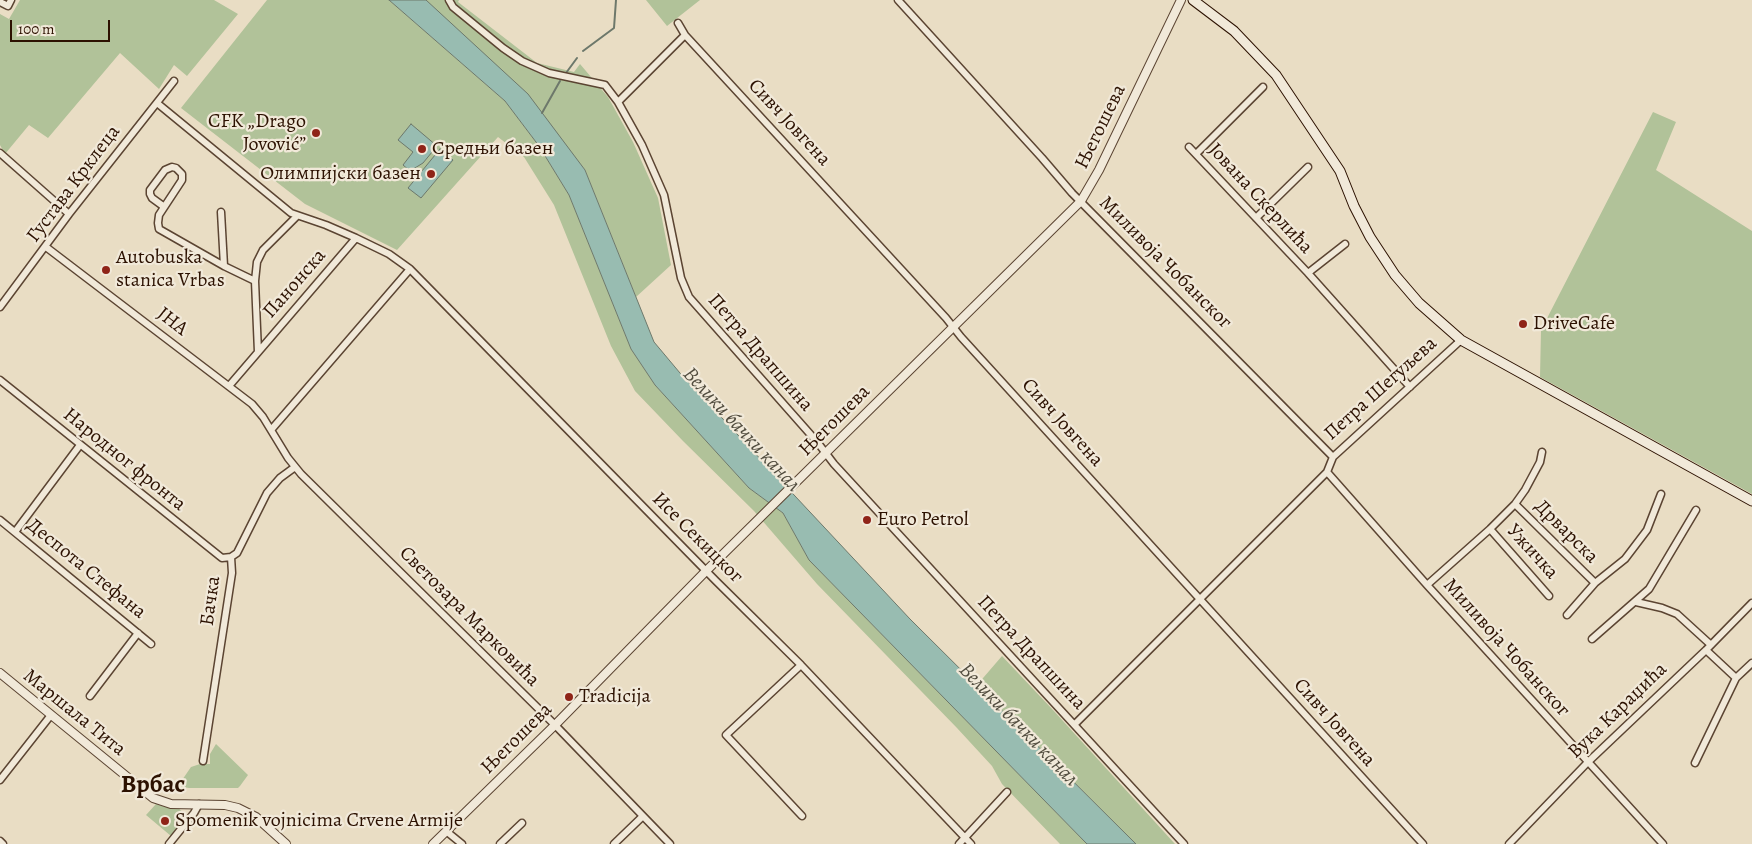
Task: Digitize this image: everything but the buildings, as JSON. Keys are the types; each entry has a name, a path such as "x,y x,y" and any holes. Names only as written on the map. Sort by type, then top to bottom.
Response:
{"main road":[{"path":"1193,0 1234,31 1276,75 1340,171 1354,206 1370,238 1395,275 1419,303 1461,340"},
{"name":"Петра Шегуљева","path":"1461,340 1752,501"}],"street":[{"name":"Петра Драпшина","path":"449,0 453,7 522,61 549,73 605,85 618,102 651,162 664,195 681,278 689,297 826,453 1184,844"},
{"name":"Миливоја Чобанског","path":"898,0 1072,193 1333,457"},
{"name":"Његошева","path":"433,844 555,725 706,571 769,511 1081,200 1099,170 1181,0"},
{"path":"0,2 10,3"},
{"name":"Сивч Јовгена","path":"678,23 685,35 1423,844"},
{"path":"618,102 685,35"},
{"name":"Густава Крклеца","path":"0,307 174,81"},
{"path":"1196,154 1263,87"},
{"name":"Панонска","path":"157,103 245,176 297,216 326,225 356,238 389,254 402,263"},
{"name":"Јована Скерлића","path":"1189,147 1308,273 1410,387"},
{"path":"0,153 70,214"},
{"name":"Панонска","path":"164,206 152,198 150,190 165,170 172,167 176,168 182,174 182,180 159,215 158,223 161,231 255,281"},
{"path":"1256,218 1308,167"},
{"path":"221,212 224,266"},
{"name":"Панонска","path":"258,352 255,281 257,262 264,250 297,216"},
{"name":"Панонска","path":"229,386 356,238"},
{"name":"Јована Скерлића","path":"1308,273 1345,244"},
{"name":"ЈНА","path":"46,247 229,386 256,409 271,430"},
{"name":"Исе Секицког","path":"402,263 801,665 971,844"},
{"path":"271,430 410,269"},
{"name":"Петра Шегуљева","path":"1074,724 1327,472 1333,457 1461,340"},
{"name":"Народног фронта","path":"0,380 218,556 231,557"},
{"name":"Светозара Марковића","path":"271,430 295,467 555,725 670,844"},
{"path":"15,532 80,445"},
{"path":"1427,585 1515,504 1540,462 1542,452"},
{"name":"Бачка","path":"204,761 232,573 231,557 239,550 267,493 280,478 295,467"},
{"name":"Миливоја Чобанског","path":"1327,472 1427,585 1663,844"},
{"path":"1567,615 1594,583 1626,559 1647,530 1661,494"},
{"name":"Дрварска","path":"1515,504 1594,583"},
{"path":"1592,639 1636,602 1648,589 1696,510"},
{"name":"Деспота Стефана","path":"0,520 151,644"},
{"name":"Ужичка","path":"1490,529 1549,596"},
{"path":"1636,602 1672,611 1709,647 1736,678"},
{"name":"Вука Караџића","path":"1508,844 1588,762 1709,647 1752,603"},
{"path":"90,696 138,633"},
{"path":"1695,763 1736,678 1752,663"},
{"path":"801,665 726,735 802,816"},
{"name":"Маршала Тита","path":"0,673 153,798 171,804 225,805 244,810 256,817 286,844"},
{"path":"0,780 51,715"},
{"path":"959,844 1008,792"},
{"path":"169,844 198,804"},
{"path":"614,844 643,816"},
{"path":"500,844 522,822"},
{"path":"446,830 462,844"},
{"path":"0,841 3,844"}],"green space":[{"path":"20,0 214,0 238,14 187,76 174,65 159,89 120,53 48,138 29,125 5,154 0,145 0,14 9,19"},
{"path":"267,0 389,0 505,101 539,146 569,195 631,349 655,385 749,488 783,513 809,560 1087,844 1060,844 1002,784 992,766 957,728 817,584 754,511 635,391 611,346 554,205 524,157 498,137 397,250 305,204 181,108"},
{"path":"426,0 459,0 458,2 537,63 574,72 580,64 608,97 633,142 658,198 671,265 636,297 585,170"},
{"path":"646,0 700,0 667,26"},
{"path":"1653,112 1676,122 1656,170 1752,231 1752,494 1540,377 1541,330"},
{"path":"1002,656 1175,844 1136,844 977,685"},
{"path":"216,744 248,775 240,786 238,788 189,788 178,786 191,767 200,764 210,764 210,754"},
{"path":"156,804 165,807 177,807 184,813 171,836 146,815"}],"water":[{"path":"389,0 426,0 528,94 585,170 654,342 680,373 910,619 1136,844 1087,844 809,560 783,513 749,488 655,385 631,349 569,195 539,146 505,101"},
{"name":"Средњи базен","path":"411,124 437,146 423,163 410,171 403,165 413,152 398,140"},
{"name":"Олимпијски базен","path":"440,149 453,160 421,198 408,188"}],"waterway":[{"path":"583,51 614,28 616,0"},
{"path":"566,73 577,58"},
{"path":"542,113 560,81"}],"place":[{"name":"CFK „Drago Jovović”","path":"316,133"},
{"name":"Средњи базен","path":"422,149"},
{"name":"Олимпијски базен","path":"431,174"},
{"name":"Autobuska stanica Vrbas","path":"106,270"},
{"name":"DriveCafe","path":"1523,324"},
{"name":"Euro Petrol","path":"867,520"},
{"name":"Tradicija","path":"569,697"},
{"name":"Spomenik vojnicima Crvene Armije","path":"165,821"}],"district":[{"name":"Врбас","path":"153,786"}],"water label":[{"name":"Велики бачки канал","path":"741,430"},
{"name":"Велики бачки канал","path":"1018,725"}]}
